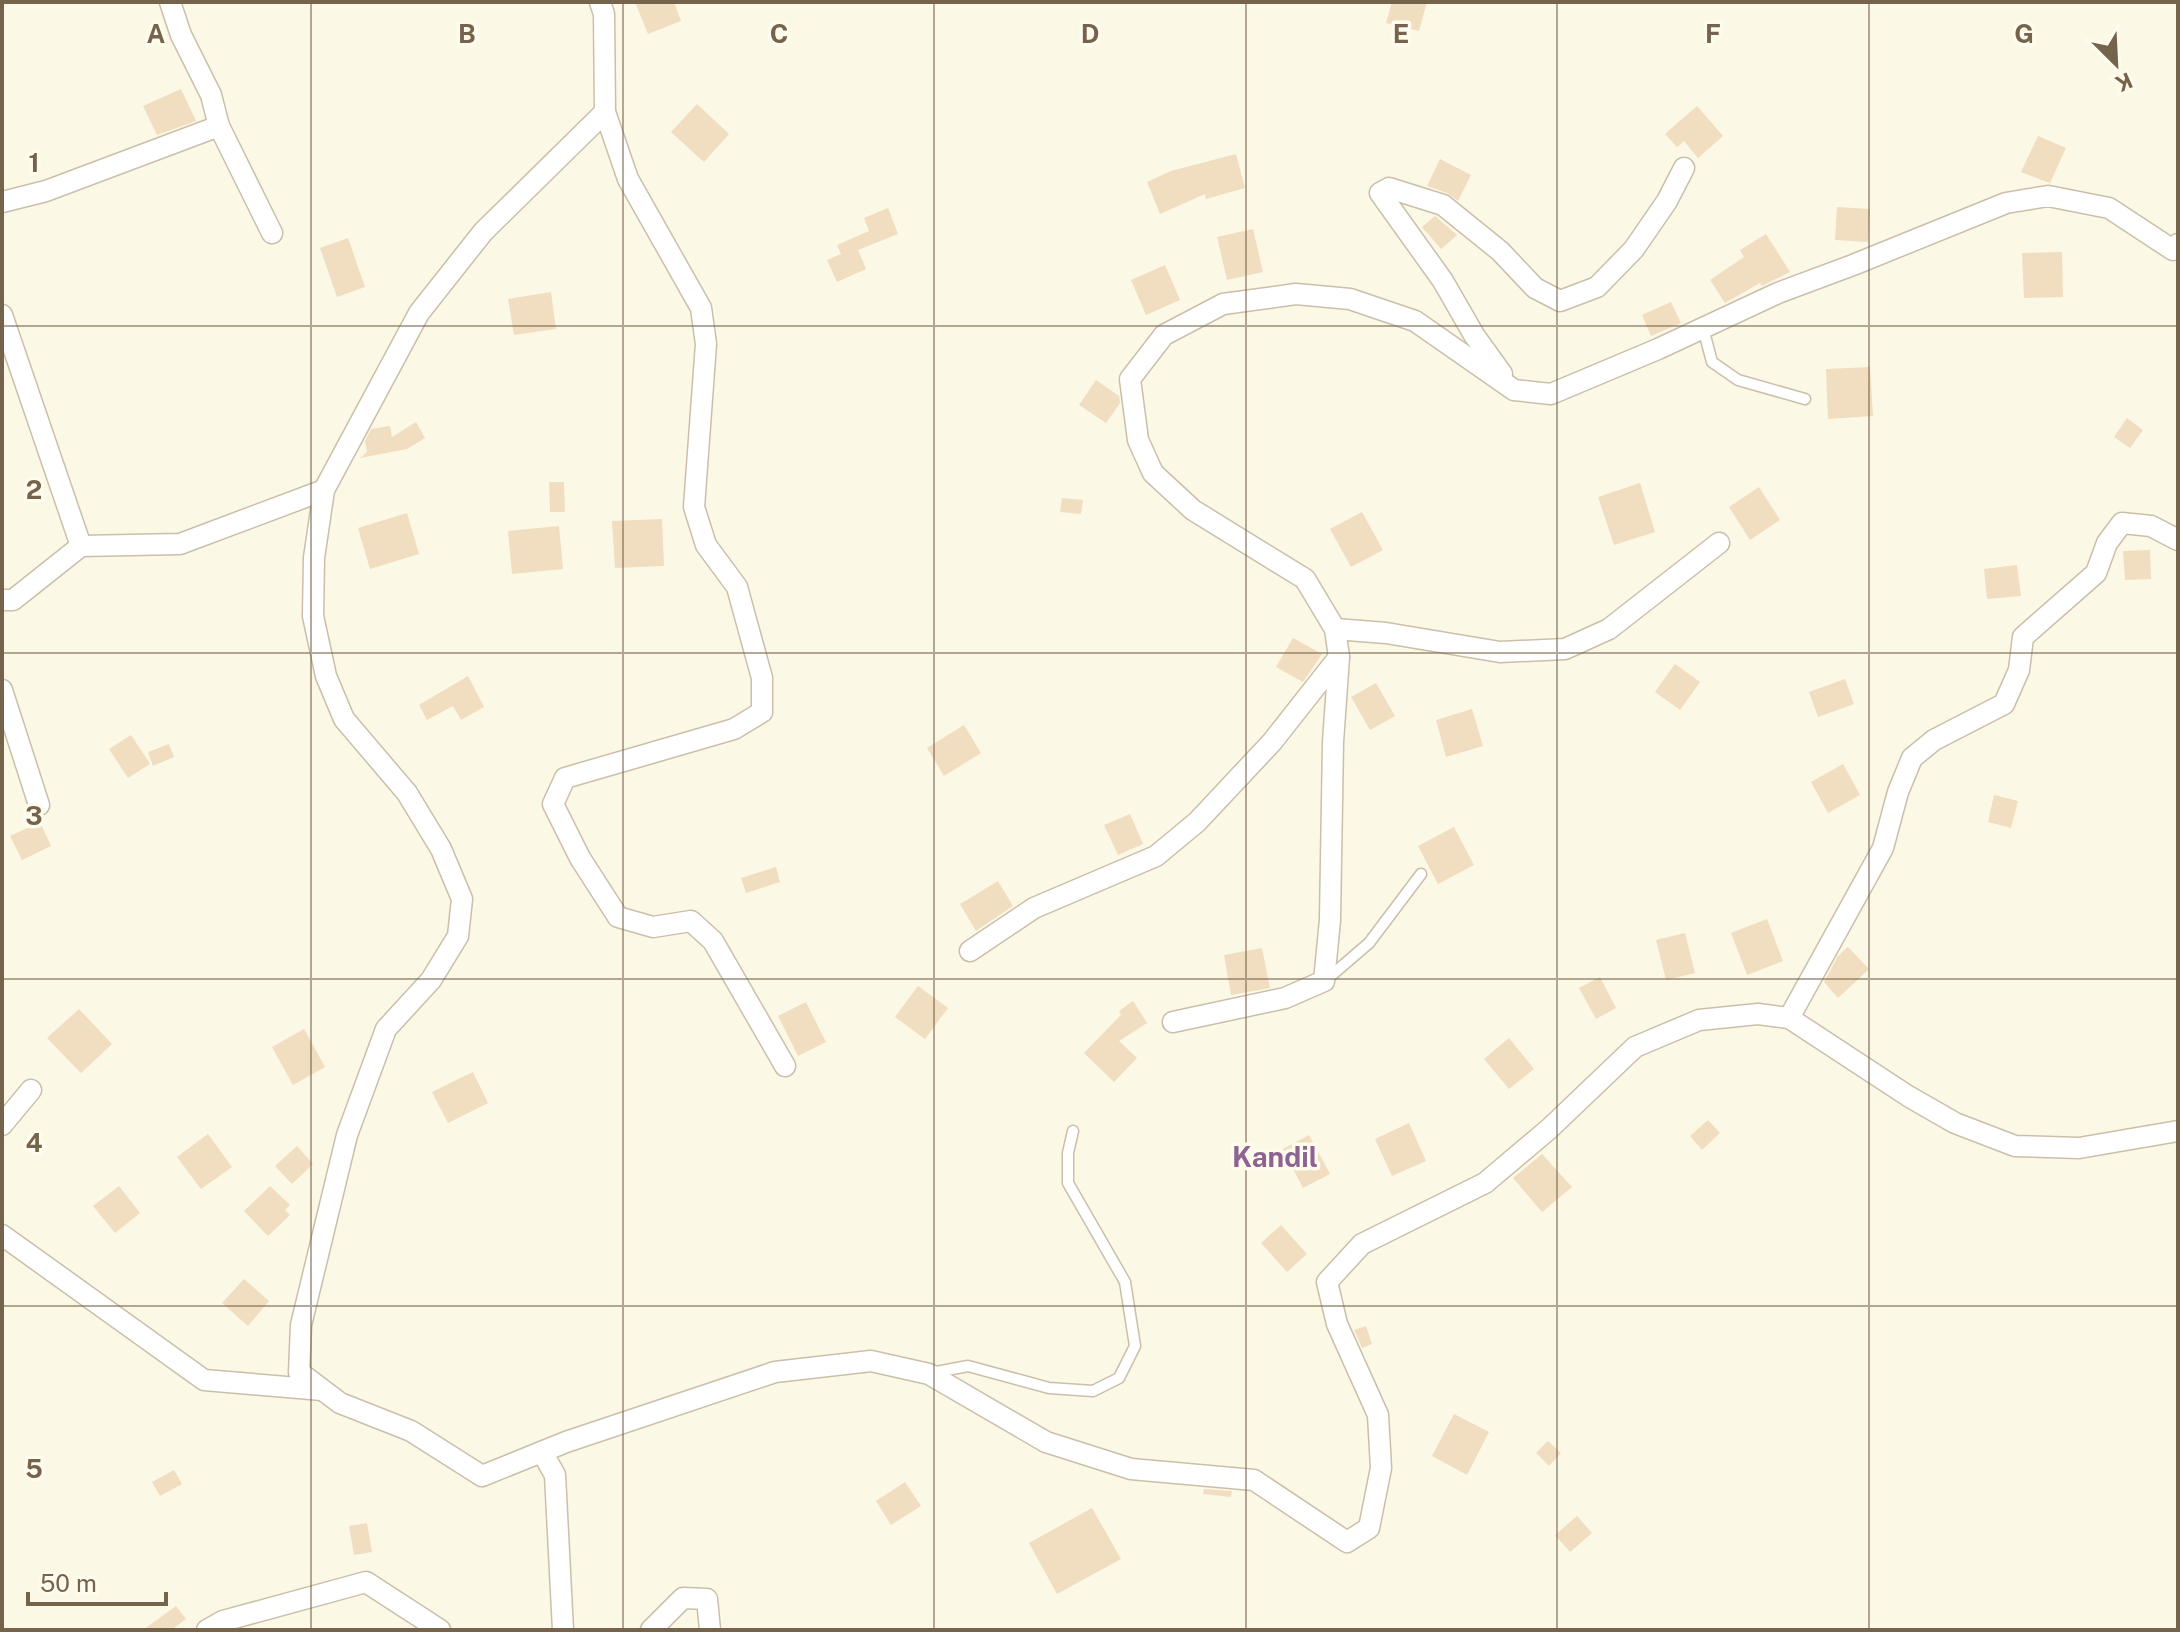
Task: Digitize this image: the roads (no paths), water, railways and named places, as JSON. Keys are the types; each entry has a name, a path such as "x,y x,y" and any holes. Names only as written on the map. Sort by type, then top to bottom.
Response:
{"street":[{"path":"170,2 181,35 211,95 219,126 272,233"},
{"path":"600,2 604,14 605,112 628,179 701,308 706,344 694,507 706,545 737,587 762,678 762,712 734,729 565,778 553,804 580,858 618,917 653,927 691,921 713,941 785,1066"},
{"path":"605,112 483,232 419,313 324,490 314,558 313,616 326,676 344,719 407,793 441,849 462,899 458,936 431,980 386,1029 347,1135 301,1325 299,1372 340,1403 411,1431 482,1476 542,1452 775,1372 871,1361 929,1374 1046,1442 1131,1469 1254,1480 1347,1542 1369,1528 1381,1468 1378,1415 1337,1324 1327,1282 1362,1244 1485,1183 1549,1129 1635,1047 1699,1020 1758,1014 1789,1018 1955,1123 2015,1146 2079,1148 2178,1131"},
{"path":"2,202 46,191 219,126"},
{"path":"1514,390 1474,335 1443,281 1380,193 1389,188 1443,205 1500,251 1535,288 1560,301 1597,287 1634,249 1667,201 1684,168"},
{"path":"1173,1022 1285,998 1324,981 1330,920 1333,742 1339,657 1335,629 1305,579 1193,510 1153,473 1138,440 1130,379 1164,335 1223,304 1296,294 1350,299 1415,321 1514,390 1551,394 1778,293 2006,203 2048,196 2109,208 2176,251"},
{"path":"2,315 81,546"},
{"path":"2,600 13,600 81,546 180,544 324,490"},
{"path":"1789,1018 1883,848 1898,792 1912,758 1934,740 2004,704 2019,670 2023,637 2096,573 2107,543 2122,523 2151,526 2178,540"},
{"path":"1335,629 1386,633 1500,652 1565,649 1609,629 1719,543"},
{"path":"970,951 1034,908 1156,856 1197,822 1272,742 1339,657"},
{"path":"2,690 39,805"},
{"path":"2,1125 31,1090"},
{"path":"2,1235 204,1380 322,1390"},
{"path":"542,1452 555,1475 563,1630"},
{"path":"207,1630 223,1621 366,1582 440,1630"},
{"path":"651,1630 683,1598 707,1599 710,1630"}],"lane":[{"path":"1703,328 1712,362 1738,380 1805,399"},
{"path":"1324,981 1369,943 1421,874"},
{"path":"929,1374 968,1366 1049,1388 1093,1391 1119,1378 1135,1346 1125,1282 1068,1183 1068,1153 1073,1131"}],"district":[{"name":"Kandil","path":"1275,1156"}]}
